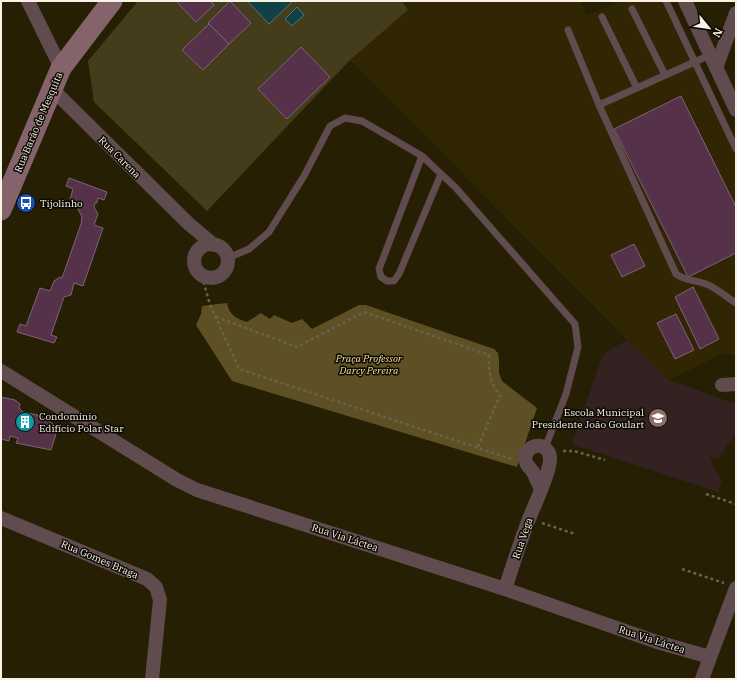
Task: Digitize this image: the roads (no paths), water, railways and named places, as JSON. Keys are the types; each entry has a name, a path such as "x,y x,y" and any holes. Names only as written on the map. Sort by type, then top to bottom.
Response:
{"main road":[{"name":"Rua Barão de Mesquita","path":"1,210 61,68 112,1"}],"street":[{"path":"28,1 61,68"},
{"path":"685,1 736,110"},
{"path":"716,68 736,13"},
{"name":"Rua Carena","path":"52,89 189,224 214,245"},
{"name":"Rua Carena","path":"189,224 197,252"},
{"path":"208,245 220,247 228,258 226,270 215,278 202,276 194,265 194,258 197,252 201,248 208,245"},
{"name":"Rua Via Láctea","path":"1,370 177,480 197,490 505,588 657,642 710,657"},
{"path":"722,385 736,384"},
{"path":"541,489 526,463 525,458 528,451 533,447 540,446 547,450"},
{"name":"Rua Vega","path":"505,588 529,518 541,489 550,459 547,450"},
{"name":"Rua Gomes Braga","path":"1,518 147,579 156,586 160,600 152,679"},
{"path":"702,679 733,586"}],"lane":[{"path":"666,1 736,150"},
{"path":"632,9 665,75"},
{"path":"602,17 637,88"},
{"path":"568,30 599,105 676,274 682,278 698,281 708,285 736,303"},
{"path":"599,105 710,55"},
{"path":"228,258 249,249 269,232 304,176 330,126 345,118 362,121 422,156 456,188 575,324 578,348 566,394 547,450"},
{"path":"422,156 379,269 381,277 387,281 394,281 400,274 441,174"}],"water":[{"path":"247,1 291,1 292,2 269,24"},
{"path":"297,7 304,15 292,26 285,19"}],"place":[{"name":"Tijolinho","path":"26,203"},
{"name":"Escola Municipal Presidente João Goulart","path":"658,418"},
{"name":"Condomínio Edifício Polar Star","path":"25,422"}],"park label":[{"name":"Praça Professor Darcy Pereira","path":"369,364"}]}
